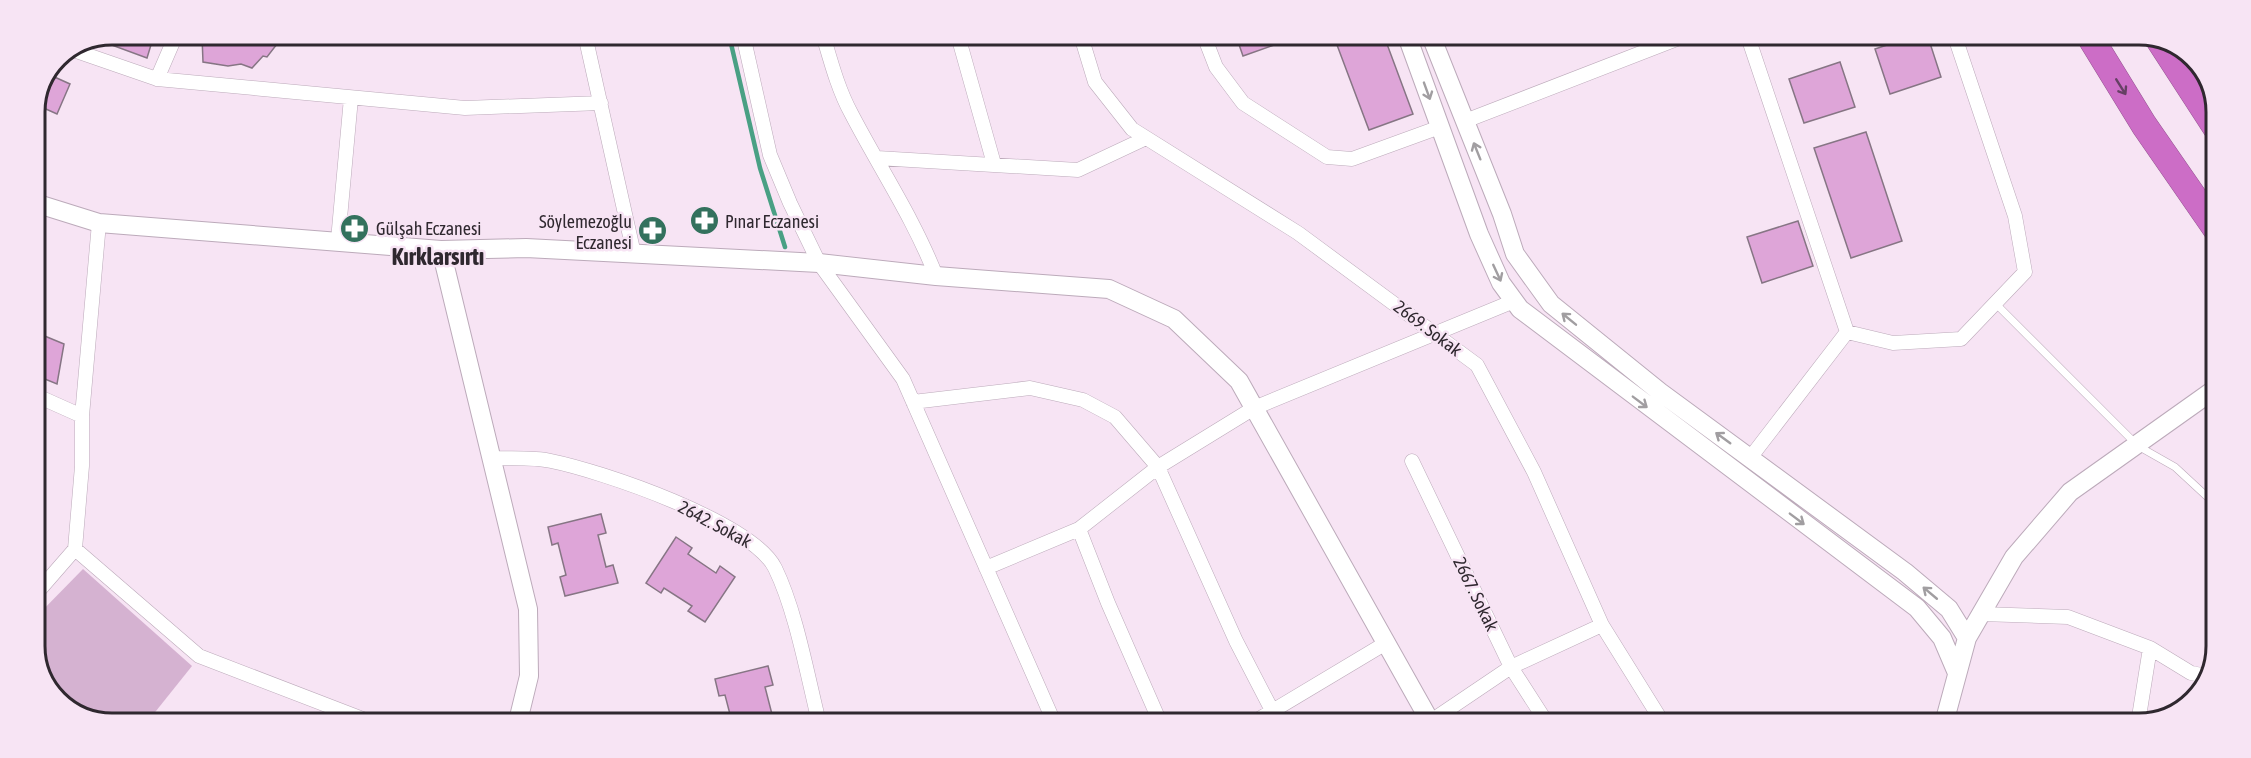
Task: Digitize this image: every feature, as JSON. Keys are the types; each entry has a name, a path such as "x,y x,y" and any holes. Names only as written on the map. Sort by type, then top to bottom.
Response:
{"highway":[{"path":"2095,45 2144,125 2206,215"},
{"path":"2166,51 2206,113"}],"street":[{"path":"157,80 172,45"},
{"path":"587,45 634,254"},
{"path":"745,45 770,155 819,263 903,379 1050,713"},
{"path":"826,45 850,112 877,158 936,276"},
{"path":"961,45 994,164"},
{"name":"2669. Sokak","path":"1084,45 1095,82 1132,129 1144,139 1298,233 1477,365 1534,472 1602,625 1657,713"},
{"path":"1207,45 1215,67 1243,103 1327,158 1352,159 1440,126"},
{"path":"1410,45 1479,234 1501,283 1520,309 1588,363 1917,608 1942,638 1957,673"},
{"path":"1435,45 1515,254 1545,297 1660,392 1905,572 1949,609 1967,638"},
{"path":"1465,121 1661,45"},
{"path":"1751,45 1847,332"},
{"path":"1847,332 1893,343 1961,339 2025,272 2015,216 1958,45"},
{"path":"80,53 157,80 465,108 601,103"},
{"path":"338,240 351,98"},
{"path":"877,158 1078,170 1144,139"},
{"path":"45,206 99,223 338,240 441,250 526,248 819,263 936,276 1108,289 1174,319 1239,381 1426,713"},
{"path":"45,584 75,549 82,466 82,416 99,223"},
{"path":"441,250 528,609 529,676 520,713"},
{"path":"986,568 1079,529 1158,467 1254,408 1514,301"},
{"path":"1750,458 1847,332"},
{"path":"913,402 1030,388 1083,400 1115,417 1158,467 1236,641 1273,713"},
{"path":"1947,713 1967,638 2014,557 2070,492 2206,396"},
{"path":"45,402 82,416"},
{"name":"2642. Sokak","path":"492,458 550,460 591,473 682,504 727,526 760,548 774,566 787,600 817,713"},
{"name":"2667. Sokak","path":"1412,461 1511,667 1541,713"},
{"path":"1079,529 1108,603 1156,713"},
{"path":"75,549 199,656 347,713"},
{"path":"1981,614 2068,617 2150,648 2191,673 2200,675"},
{"path":"1444,713 1511,667 1602,625"},
{"path":"1281,713 1386,643"},
{"path":"2140,713 2150,648"}],"lane":[{"path":"1995,303 2138,446 2175,467 2206,496"}],"shaded area":[{"path":"83,569 192,666 154,713 112,713 95,711 82,706 62,690 50,672 45,651 45,608"}],"building":[{"path":"112,45 151,45 147,58"},
{"path":"202,45 276,45 267,57 263,56 252,68 241,64 228,66 203,62"},
{"path":"1239,45 1274,45 1243,56"},
{"path":"1337,45 1387,45 1413,114 1369,130"},
{"path":"1887,45 1931,45 1941,77 1890,94 1875,49"},
{"path":"1840,62 1855,107 1804,123 1789,79"},
{"path":"55,77 70,84 57,114 45,109 46,99"},
{"path":"1866,132 1902,241 1851,258 1814,148"},
{"path":"1798,221 1813,266 1762,283 1747,237"},
{"path":"45,336 64,344 57,384 45,379"},
{"path":"601,514 606,533 598,535 606,567 613,565 618,583 565,596 560,577 566,575 558,543 552,545 548,527"},
{"path":"676,537 692,548 688,554 716,573 720,566 735,577 705,622 688,611 692,606 664,588 661,593 646,583"},
{"path":"768,666 773,685 765,687 772,713 730,713 725,695 719,696 715,679"}],"waterway":[{"path":"731,45 760,168 785,247"}],"place":[{"name":"Pınar Eczanesi","path":"704,221"},
{"name":"Gülşah Eczanesi","path":"355,228"},
{"name":"Söylemezoğlu Eczanesi","path":"653,231"}],"district":[{"name":"Kırklarsırtı","path":"438,256"}]}
